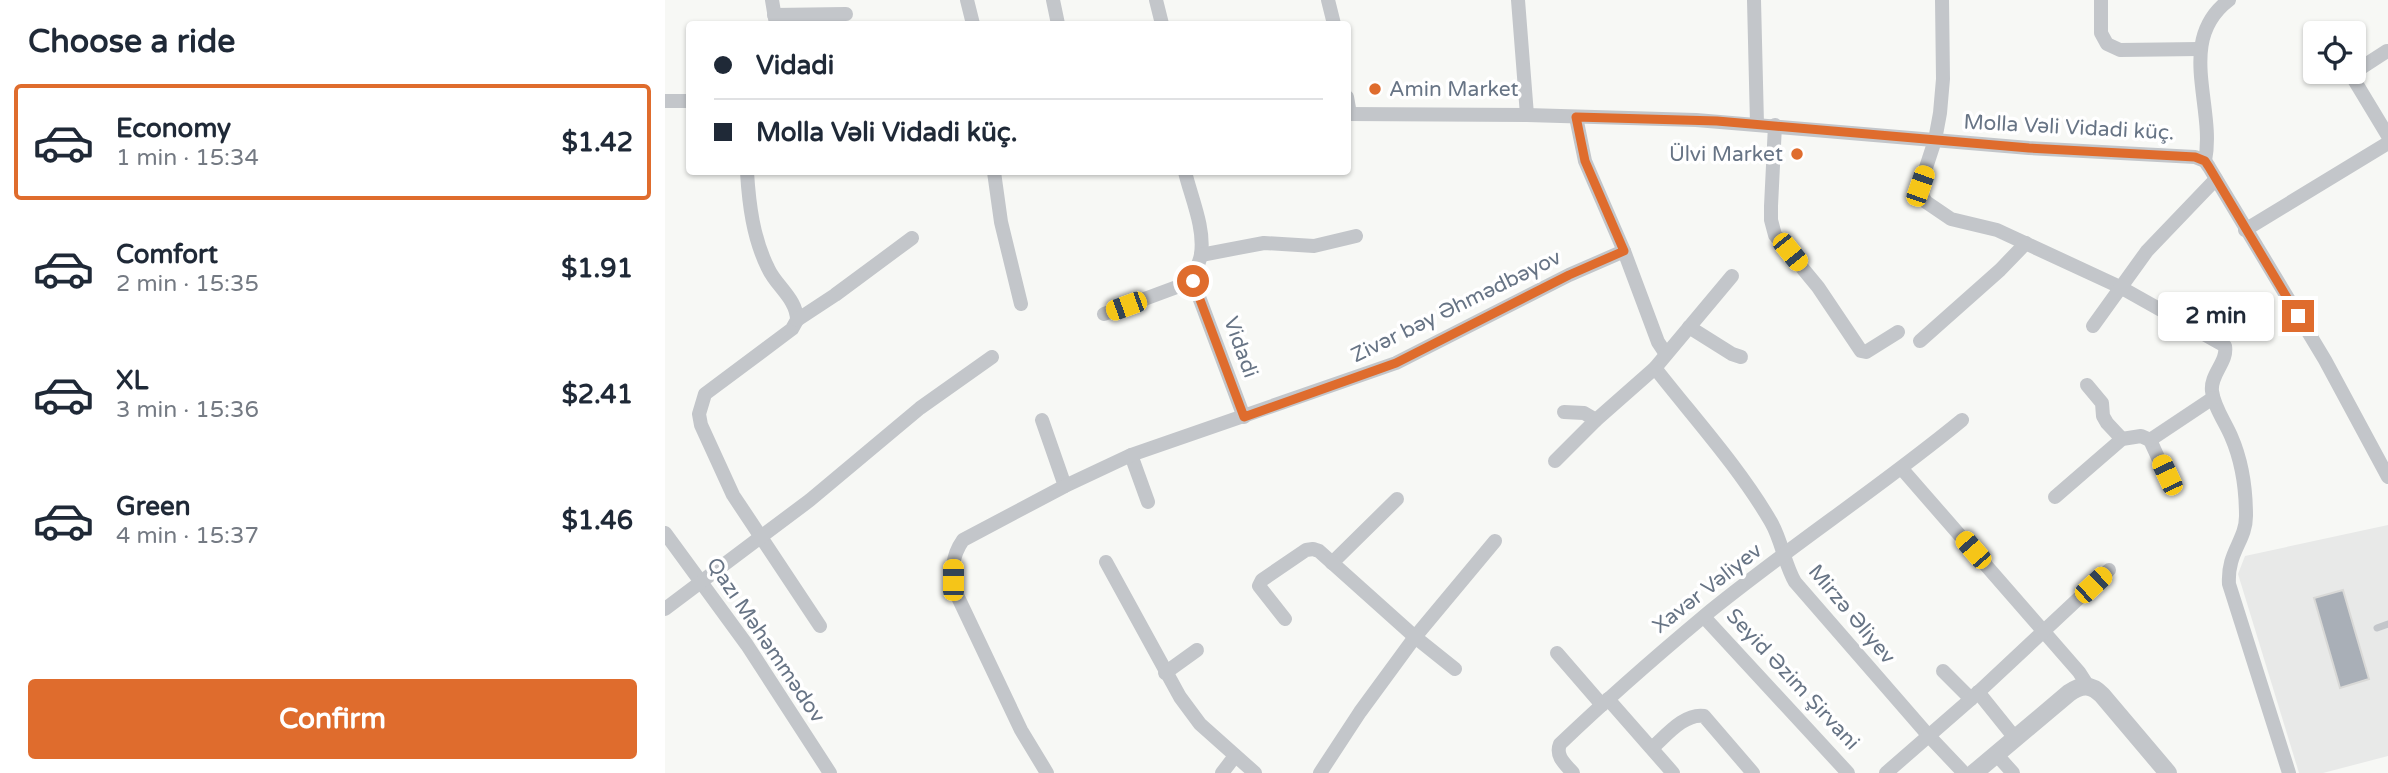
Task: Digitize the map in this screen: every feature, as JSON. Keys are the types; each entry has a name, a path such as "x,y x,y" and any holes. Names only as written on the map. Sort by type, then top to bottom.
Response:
{"street":[{"path":"967,0 972,21"},
{"path":"1053,0 1057,21"},
{"path":"1156,0 1161,21"},
{"path":"1328,0 1333,21"},
{"path":"1518,0 1527,115"},
{"path":"1754,0 1757,124"},
{"path":"1942,0 1943,79 1935,140 1920,186 1926,202 1951,219 1980,225 2026,243 2120,287 2225,346 2226,354 2211,387 2213,398 2237,453 2246,521 2228,569 2229,584 2289,773"},
{"path":"2101,0 2101,33 2107,44 2120,50 2199,49"},
{"path":"2229,0 2209,21 2199,49 2207,141 2205,161 2325,360 2388,477"},
{"path":"774,13 846,14"},
{"path":"2245,230 2387,146 2353,78 2353,73 2387,51"},
{"path":"665,101 686,101"},
{"name":"Molla Vəli Vidadi küç.","path":"1351,114 1527,115 1757,124 1935,140 2186,155 2205,161"},
{"path":"1576,117 1585,161 1624,251 1658,342 1666,354"},
{"path":"1775,125 1771,220 1775,235 1818,288 1861,351 1866,352 1898,332"},
{"path":"747,175 753,225 768,269 793,303 797,320"},
{"path":"994,175 1001,222 1021,304"},
{"path":"1104,314 1193,281 1201,256 1200,232 1186,175"},
{"path":"2093,326 2147,251 2216,179"},
{"path":"1201,256 1264,243 1314,246 1356,236"},
{"path":"820,626 733,495 719,468 698,414 705,394 792,329 797,320 912,238"},
{"path":"1920,341 2000,270 2026,243"},
{"name":"Zivər bəy Əhmədbəyov","path":"1048,773 1021,730 956,593 953,564 956,550 963,540 1065,485 1131,455 1396,363 1569,275 1624,251"},
{"path":"1555,461 1654,368 1732,276"},
{"name":"Vidadi","path":"1193,281 1244,417"},
{"path":"1689,327 1741,357"},
{"path":"665,609 810,500 920,408 992,357"},
{"name":"Mirzə Əliyev","path":"1654,368 1743,481 1772,524 1795,582 1964,773"},
{"path":"2087,385 2102,404 2107,423 2122,439"},
{"path":"2150,440 2213,398"},
{"path":"1564,412 1584,413 1596,420"},
{"path":"1042,420 1065,485"},
{"name":"Xavər Vəliyev","path":"1573,773 1559,757 1557,749 1605,702 1704,617 1902,469 1962,420"},
{"path":"2055,497 2122,439 2141,436 2150,440 2167,475"},
{"path":"1131,455 1148,502"},
{"path":"1902,469 2080,672 2088,686"},
{"path":"1332,562 1397,499"},
{"name":"Qazı Məhəmmədov","path":"665,533 747,645 830,773"},
{"path":"1320,773 1360,712 1415,637 1495,541"},
{"path":"1285,619 1259,586 1262,580 1306,550 1313,549 1319,551 1455,669"},
{"path":"1106,562 1165,673 1200,724 1255,773"},
{"path":"1886,773 2109,570"},
{"name":"Seyid Əzim Şirvani","path":"1704,617 1848,773"},
{"path":"1165,673 1197,650"},
{"path":"1557,653 1674,773"},
{"path":"1943,671 1974,695 2015,738"},
{"path":"1974,773 2078,687 2088,686 2095,688 2102,695 2168,773"},
{"path":"1652,748 1688,717 1704,716 1753,773"},
{"path":"1996,754 2013,773"},
{"path":"1222,773 1235,756"}],"lane":[{"path":"2377,628 2388,624"}],"shaded area":[{"path":"2388,525 2388,756 2323,773 2299,773 2238,574 2245,556"}],"building":[{"path":"2343,590 2369,679 2340,688 2314,598"}],"place":[{"name":"Amin Market","path":"1375,89"},
{"name":"Ülvi Market","path":"1797,154"}],"route":[{"path":"1193,281 1244,417 1396,363 1569,275 1624,251 1585,161 1576,117 1696,120 2029,148 2195,157 2205,161 2209,167 2298,316"}]}
